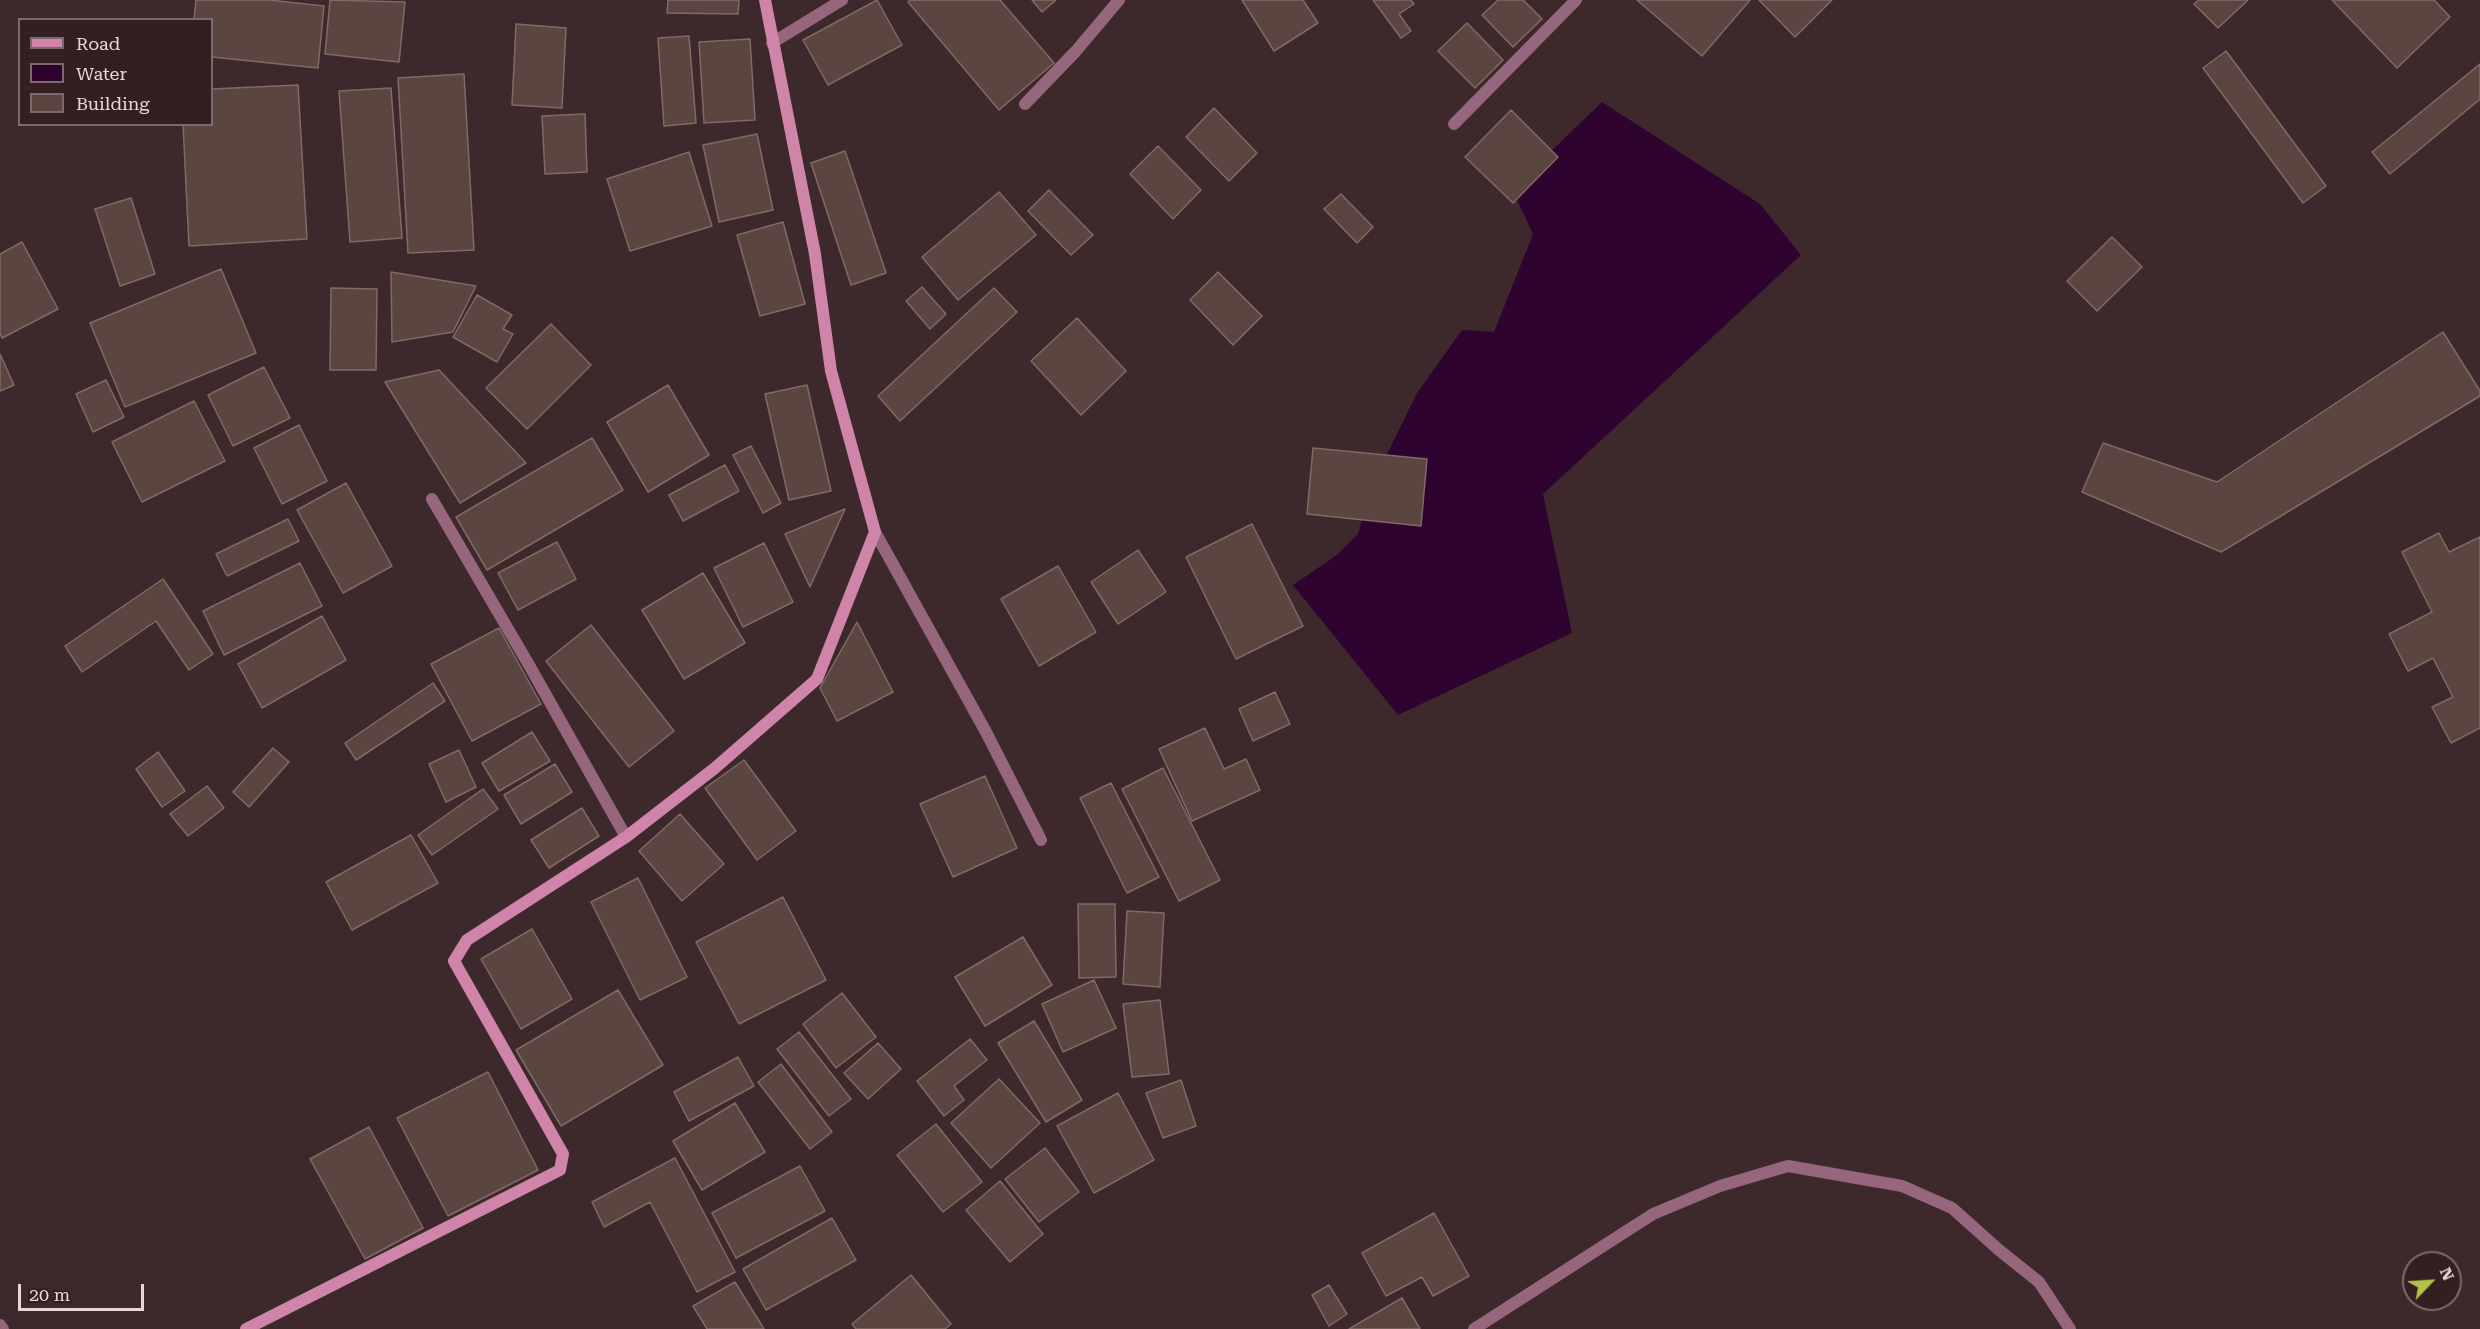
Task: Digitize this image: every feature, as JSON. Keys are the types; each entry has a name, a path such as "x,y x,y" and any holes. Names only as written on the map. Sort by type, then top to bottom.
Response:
{"street":[{"path":"765,0 815,254 831,371 875,532 980,722 1041,840"},
{"path":"772,43 842,0"},
{"path":"1025,104 1076,51 1119,0"},
{"path":"1454,124 1576,0"},
{"path":"432,499 626,837"},
{"path":"246,1329 560,1170 563,1154 454,961 467,940 626,837 715,768 817,679 875,532"},
{"path":"1474,1329 1653,1214 1720,1186 1788,1166 1902,1186 1952,1208 2039,1282 2070,1329"},
{"path":"0,1325 3,1329"}],"water":[{"path":"1602,102 1760,204 1801,255 1543,494 1572,633 1398,715 1293,585 1337,555 1358,534 1372,485 1417,393 1462,330 1494,332 1533,234 1512,189"}],"building":[{"path":"196,0 269,0 324,6 318,68 213,57 213,18 194,18"},
{"path":"330,0 405,2 399,62 325,54"},
{"path":"668,0 739,0 738,14 667,13"},
{"path":"877,0 902,45 828,85 803,40"},
{"path":"910,0 1000,0 1054,63 999,110 908,2"},
{"path":"1032,0 1056,0 1042,12"},
{"path":"1242,0 1303,0 1318,23 1274,51"},
{"path":"1373,0 1411,0 1414,4 1399,14 1411,31 1401,38"},
{"path":"1498,0 1523,0 1542,19 1513,47 1482,15"},
{"path":"1637,0 1750,0 1702,56"},
{"path":"1759,0 1832,0 1795,37"},
{"path":"2199,0 2248,0 2218,28 2194,4"},
{"path":"2332,0 2434,0 2450,17 2397,68"},
{"path":"1467,23 1503,60 1475,88 1438,51"},
{"path":"516,24 566,28 562,108 512,105"},
{"path":"689,36 696,123 664,126 658,38"},
{"path":"750,39 755,120 704,123 699,42"},
{"path":"2226,51 2326,186 2303,203 2203,68"},
{"path":"2480,64 2480,99 2390,174 2372,152"},
{"path":"464,74 474,250 408,253 398,78"},
{"path":"298,85 307,239 189,246 183,126 213,126 213,89"},
{"path":"391,88 402,238 350,242 339,91"},
{"path":"1214,108 1257,153 1229,181 1186,137"},
{"path":"1511,110 1558,157 1513,203 1465,157"},
{"path":"585,114 587,172 545,174 542,116"},
{"path":"757,134 773,210 719,222 703,145"},
{"path":"1158,146 1201,190 1173,219 1130,174"},
{"path":"845,151 886,273 851,285 811,163"},
{"path":"689,152 712,226 630,251 607,179"},
{"path":"1049,190 1093,235 1071,255 1028,211"},
{"path":"999,192 1036,235 958,300 922,257"},
{"path":"1341,194 1373,227 1357,243 1324,209"},
{"path":"131,198 155,274 120,286 95,209"},
{"path":"783,222 805,304 760,316 737,235"},
{"path":"2112,237 2142,267 2097,311 2067,281"},
{"path":"22,242 58,309 2,338 0,333 0,254"},
{"path":"221,269 256,353 125,407 90,323"},
{"path":"391,272 476,286 453,332 392,342"},
{"path":"1218,272 1262,316 1233,345 1190,300"},
{"path":"922,287 946,314 930,329 906,301"},
{"path":"331,288 377,289 376,370 330,370"},
{"path":"994,288 1017,312 900,421 878,396"},
{"path":"477,295 512,315 503,329 513,334 497,362 453,337"},
{"path":"1077,318 1126,371 1081,415 1031,361"},
{"path":"551,324 591,365 527,429 486,388"},
{"path":"2443,332 2480,391 2480,396 2221,552 2082,492 2103,443 2217,482"},
{"path":"0,354 14,385 0,391"},
{"path":"264,367 290,418 233,446 208,395"},
{"path":"439,370 526,463 460,503 385,382"},
{"path":"106,380 124,417 93,432 76,394"},
{"path":"668,385 709,455 648,492 607,422"},
{"path":"807,385 831,491 789,500 765,394"},
{"path":"194,401 225,461 142,502 112,442"},
{"path":"299,425 327,481 282,504 254,448"},
{"path":"592,438 623,490 487,570 456,517"},
{"path":"751,446 781,503 763,513 733,455"},
{"path":"1313,448 1427,459 1421,526 1307,514"},
{"path":"725,465 739,491 683,521 669,495"},
{"path":"346,483 392,566 343,593 297,510"},
{"path":"845,509 810,587 785,534"},
{"path":"288,519 299,541 227,576 216,554"},
{"path":"1252,524 1303,626 1236,659 1186,557"},
{"path":"2439,533 2449,552 2480,537 2480,728 2451,743 2432,707 2453,697 2433,658 2408,671 2389,634 2432,612 2402,552"},
{"path":"557,542 576,579 518,610 498,573"},
{"path":"764,543 793,602 743,627 714,568"},
{"path":"1138,550 1166,592 1118,624 1091,582"},
{"path":"300,563 322,606 224,655 203,611"},
{"path":"1058,566 1096,632 1039,666 1001,599"},
{"path":"703,573 745,643 684,679 642,610"},
{"path":"163,579 213,654 189,670 156,621 82,672 65,646"},
{"path":"322,616 346,660 262,708 238,664"},
{"path":"857,622 893,692 837,721 820,688"},
{"path":"591,625 674,731 629,767 546,661"},
{"path":"499,628 541,704 472,741 431,664"},
{"path":"433,683 445,701 356,760 345,743"},
{"path":"1275,692 1290,724 1253,741 1239,709"},
{"path":"1205,728 1224,769 1246,759 1260,790 1192,821 1159,749"},
{"path":"532,732 550,761 499,791 482,763"},
{"path":"273,748 289,762 249,807 233,792"},
{"path":"459,750 476,787 446,802 429,764"},
{"path":"158,752 185,791 162,807 136,769"},
{"path":"744,760 796,831 757,860 705,788"},
{"path":"555,764 572,792 521,824 504,795"},
{"path":"1163,768 1220,880 1179,901 1122,789"},
{"path":"985,776 1017,848 953,877 920,804"},
{"path":"1111,783 1159,877 1127,893 1080,798"},
{"path":"207,786 224,808 188,836 170,814"},
{"path":"483,789 498,809 432,855 418,835"},
{"path":"582,808 599,836 549,868 531,840"},
{"path":"680,814 724,864 682,901 639,851"},
{"path":"411,835 438,883 352,930 326,882"},
{"path":"638,878 687,977 640,1000 591,902"},
{"path":"783,897 826,980 739,1024 696,942"},
{"path":"1078,904 1115,904 1116,977 1079,978"},
{"path":"1127,911 1164,913 1160,987 1123,984"},
{"path":"532,929 572,999 521,1029 481,959"},
{"path":"1023,937 1052,985 985,1026 955,977"},
{"path":"1094,980 1116,1028 1063,1052 1042,1004"},
{"path":"618,990 663,1065 561,1126 516,1050"},
{"path":"842,993 876,1037 836,1068 803,1024"},
{"path":"1160,1000 1169,1074 1132,1077 1123,1004"},
{"path":"1034,1021 1082,1100 1046,1122 998,1043"},
{"path":"799,1032 851,1099 829,1116 777,1049"},
{"path":"970,1039 987,1060 954,1086 964,1100 944,1116 917,1081"},
{"path":"878,1043 901,1069 868,1099 844,1073"},
{"path":"738,1057 754,1086 689,1121 674,1092"},
{"path":"781,1064 832,1132 810,1149 758,1082"},
{"path":"488,1072 538,1170 448,1216 397,1118"},
{"path":"999,1079 1040,1123 991,1168 951,1123"},
{"path":"1181,1080 1196,1126 1163,1138 1146,1093"},
{"path":"1118,1093 1154,1160 1094,1193 1057,1126"},
{"path":"735,1103 765,1152 702,1190 673,1141"},
{"path":"936,1124 982,1182 943,1212 897,1155"},
{"path":"369,1127 423,1228 365,1259 310,1159"},
{"path":"1045,1148 1079,1192 1039,1222 1005,1179"},
{"path":"675,1158 735,1272 697,1292 650,1202 604,1227 592,1202"},
{"path":"800,1166 825,1211 736,1258 712,1213"},
{"path":"1000,1181 1043,1234 1010,1262 966,1210"},
{"path":"1434,1213 1469,1276 1433,1296 1422,1277 1386,1296 1362,1253"},
{"path":"832,1218 856,1260 766,1310 743,1269"},
{"path":"911,1275 951,1324 945,1329 856,1329 852,1324"},
{"path":"735,1282 764,1329 707,1329 693,1306"},
{"path":"1329,1285 1347,1314 1329,1326 1312,1295"},
{"path":"1402,1298 1420,1329 1349,1329"}]}
